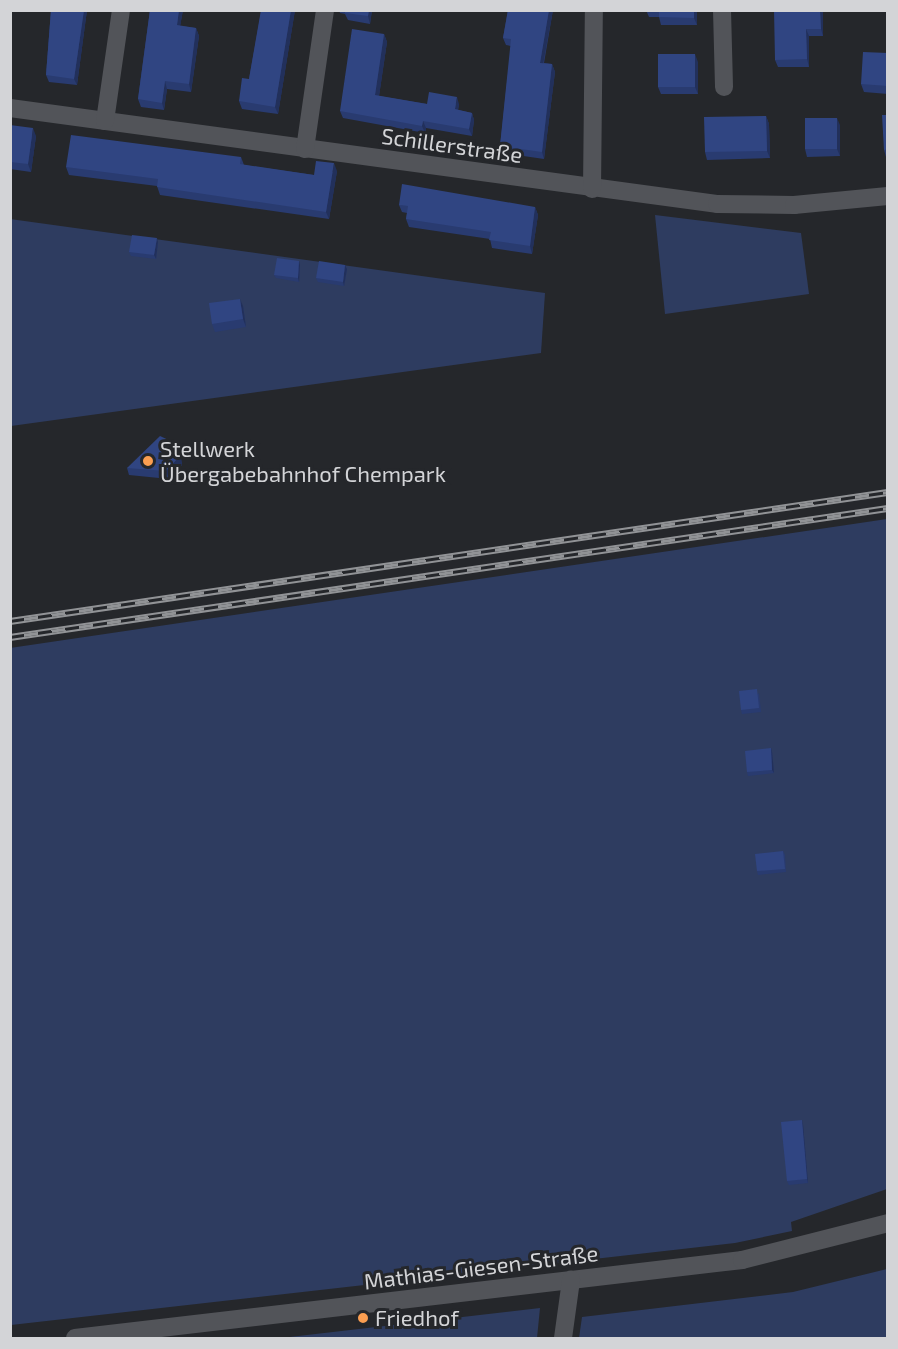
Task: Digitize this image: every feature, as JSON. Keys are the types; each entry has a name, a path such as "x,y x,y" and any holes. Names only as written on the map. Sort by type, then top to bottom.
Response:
{"street":[{"path":"105,121 121,10"},
{"path":"305,149 325,10"},
{"path":"592,189 594,10"},
{"path":"722,10 724,87"},
{"name":"Schillerstraße","path":"10,108 592,189 717,204 794,205 888,196"},
{"name":"Mathias-Giesen-Straße","path":"75,1338 742,1260 888,1223"},
{"path":"563,1338 570,1280"}],"shaded area":[{"path":"655,215 801,233 809,294 665,314"},
{"path":"10,219 545,293 541,353 11,426"},
{"path":"887,519 887,1189 791,1222 792,1231 735,1243 11,1325 10,648"},
{"path":"887,1269 887,1338 579,1338 582,1317 793,1292"},
{"path":"540,1308 537,1338 281,1338"}],"building":[{"path":"51,10 84,10 74,79 46,75"},
{"path":"150,10 179,10 177,25 196,28 189,84 165,81 162,103 138,99"},
{"path":"261,10 291,10 275,107 239,101 242,78 249,79"},
{"path":"345,10 369,10 368,16 345,13"},
{"path":"508,10 549,10 540,63 552,64 542,152 500,146 511,39 503,38"},
{"path":"659,10 694,10 694,18 659,17"},
{"path":"774,10 820,10 821,29 806,29 807,59 775,60"},
{"path":"352,29 384,34 375,95 427,104 429,92 457,97 455,109 472,113 469,129 423,121 422,126 340,111"},
{"path":"863,52 888,53 888,86 861,84"},
{"path":"658,54 695,54 695,87 658,87"},
{"path":"882,115 888,115 888,149 884,150"},
{"path":"766,116 767,151 705,152 704,117"},
{"path":"805,118 837,118 837,149 805,149"},
{"path":"10,125 33,128 28,164 10,162"},
{"path":"71,135 241,157 240,164 314,175 316,161 334,163 326,212 157,187 158,179 66,167"},
{"path":"402,184 535,207 530,246 489,240 491,232 406,219 408,206 399,205"},
{"path":"132,235 157,238 154,255 129,252"},
{"path":"277,258 299,261 298,278 274,275"},
{"path":"319,261 345,265 343,282 316,278"},
{"path":"240,299 243,319 212,324 209,303"},
{"path":"160,436 177,444 179,457 166,471 127,468"},
{"path":"757,689 759,708 741,710 739,691"},
{"path":"771,748 772,770 747,772 745,751"},
{"path":"783,851 785,869 757,871 755,854"},
{"path":"802,1120 807,1179 787,1181 781,1122"}],"railway":[{"path":"10,621 888,492"},
{"path":"10,637 888,508"}],"place":[{"name":"Stellwerk Übergabebahnhof Chempark","path":"148,461"},
{"name":"Friedhof","path":"363,1318"}]}
